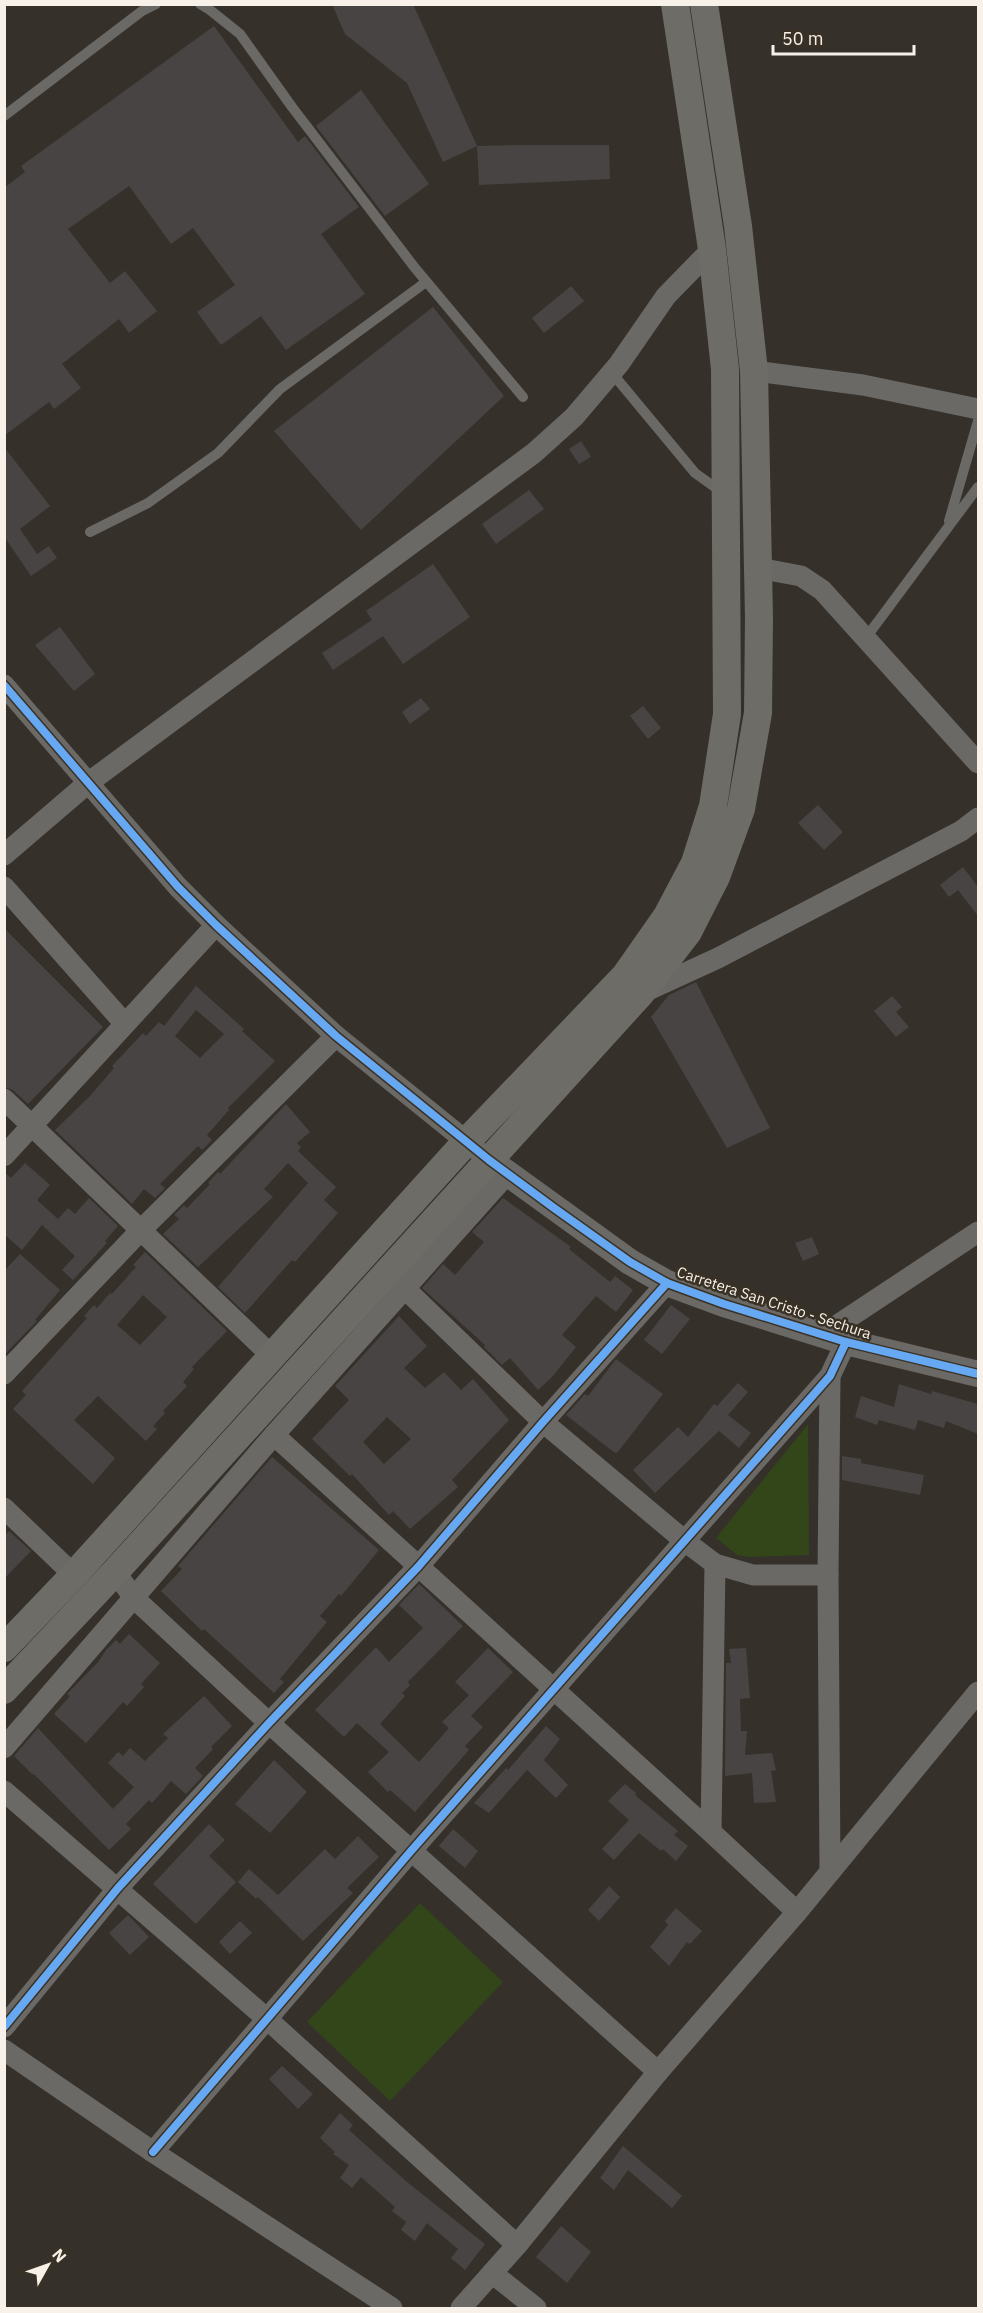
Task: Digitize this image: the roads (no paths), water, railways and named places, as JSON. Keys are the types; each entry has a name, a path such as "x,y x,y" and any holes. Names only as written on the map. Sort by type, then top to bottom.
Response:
{"main road":[{"path":"4,1648 74,1575 466,1142 625,976 668,916 695,863 713,806 727,714 725,369 712,249 675,4"},
{"path":"4,1690 396,1280 498,1167 641,993 688,932 716,877 741,809 758,713 758,568 754,371 738,226 704,4"}],"street":[{"path":"4,855 88,783 534,453 574,417 612,373 666,296 712,249"},
{"path":"754,371 863,385 978,409"},
{"path":"758,568 801,576 822,590 978,763"},
{"path":"4,685 178,887 216,925 336,1036 498,1167"},
{"path":"641,993 718,958 961,831 978,818"},
{"path":"4,887 125,1024"},
{"path":"4,1156 216,925"},
{"path":"4,1374 141,1230 336,1036"},
{"path":"4,1100 272,1356"},
{"name":"Carretera San Cristo - Sechura","path":"498,1167 630,1262 667,1283 724,1304 835,1338 978,1374"},
{"path":"830,1872 828,1575 830,1376 835,1338 978,1232"},
{"path":"4,1748 135,1599 274,1435 396,1280 543,1422 715,1564 753,1575 828,1575"},
{"path":"4,2027 118,1888 269,1723 418,1567 667,1283"},
{"path":"153,2152 411,1851 686,1542 830,1376"},
{"path":"274,1435 797,1912"},
{"path":"4,1508 74,1575"},
{"path":"711,1832 715,1564"},
{"path":"115,1572 135,1599 269,1723 658,2072"},
{"path":"461,2308 517,2246 658,2072 797,1912 978,1692"},
{"path":"4,1791 267,2019 517,2246"},
{"path":"4,2050 153,2152 392,2308"},
{"path":"492,2273 536,2308"}],"lane":[{"path":"4,116 142,11 156,4"},
{"path":"200,4 240,34 292,107 426,282 523,397"},
{"path":"90,532 148,503 218,453 280,389 426,282"},
{"path":"612,373 695,473 726,496"},
{"path":"946,528 978,421"},
{"path":"865,639 978,487"}]}
